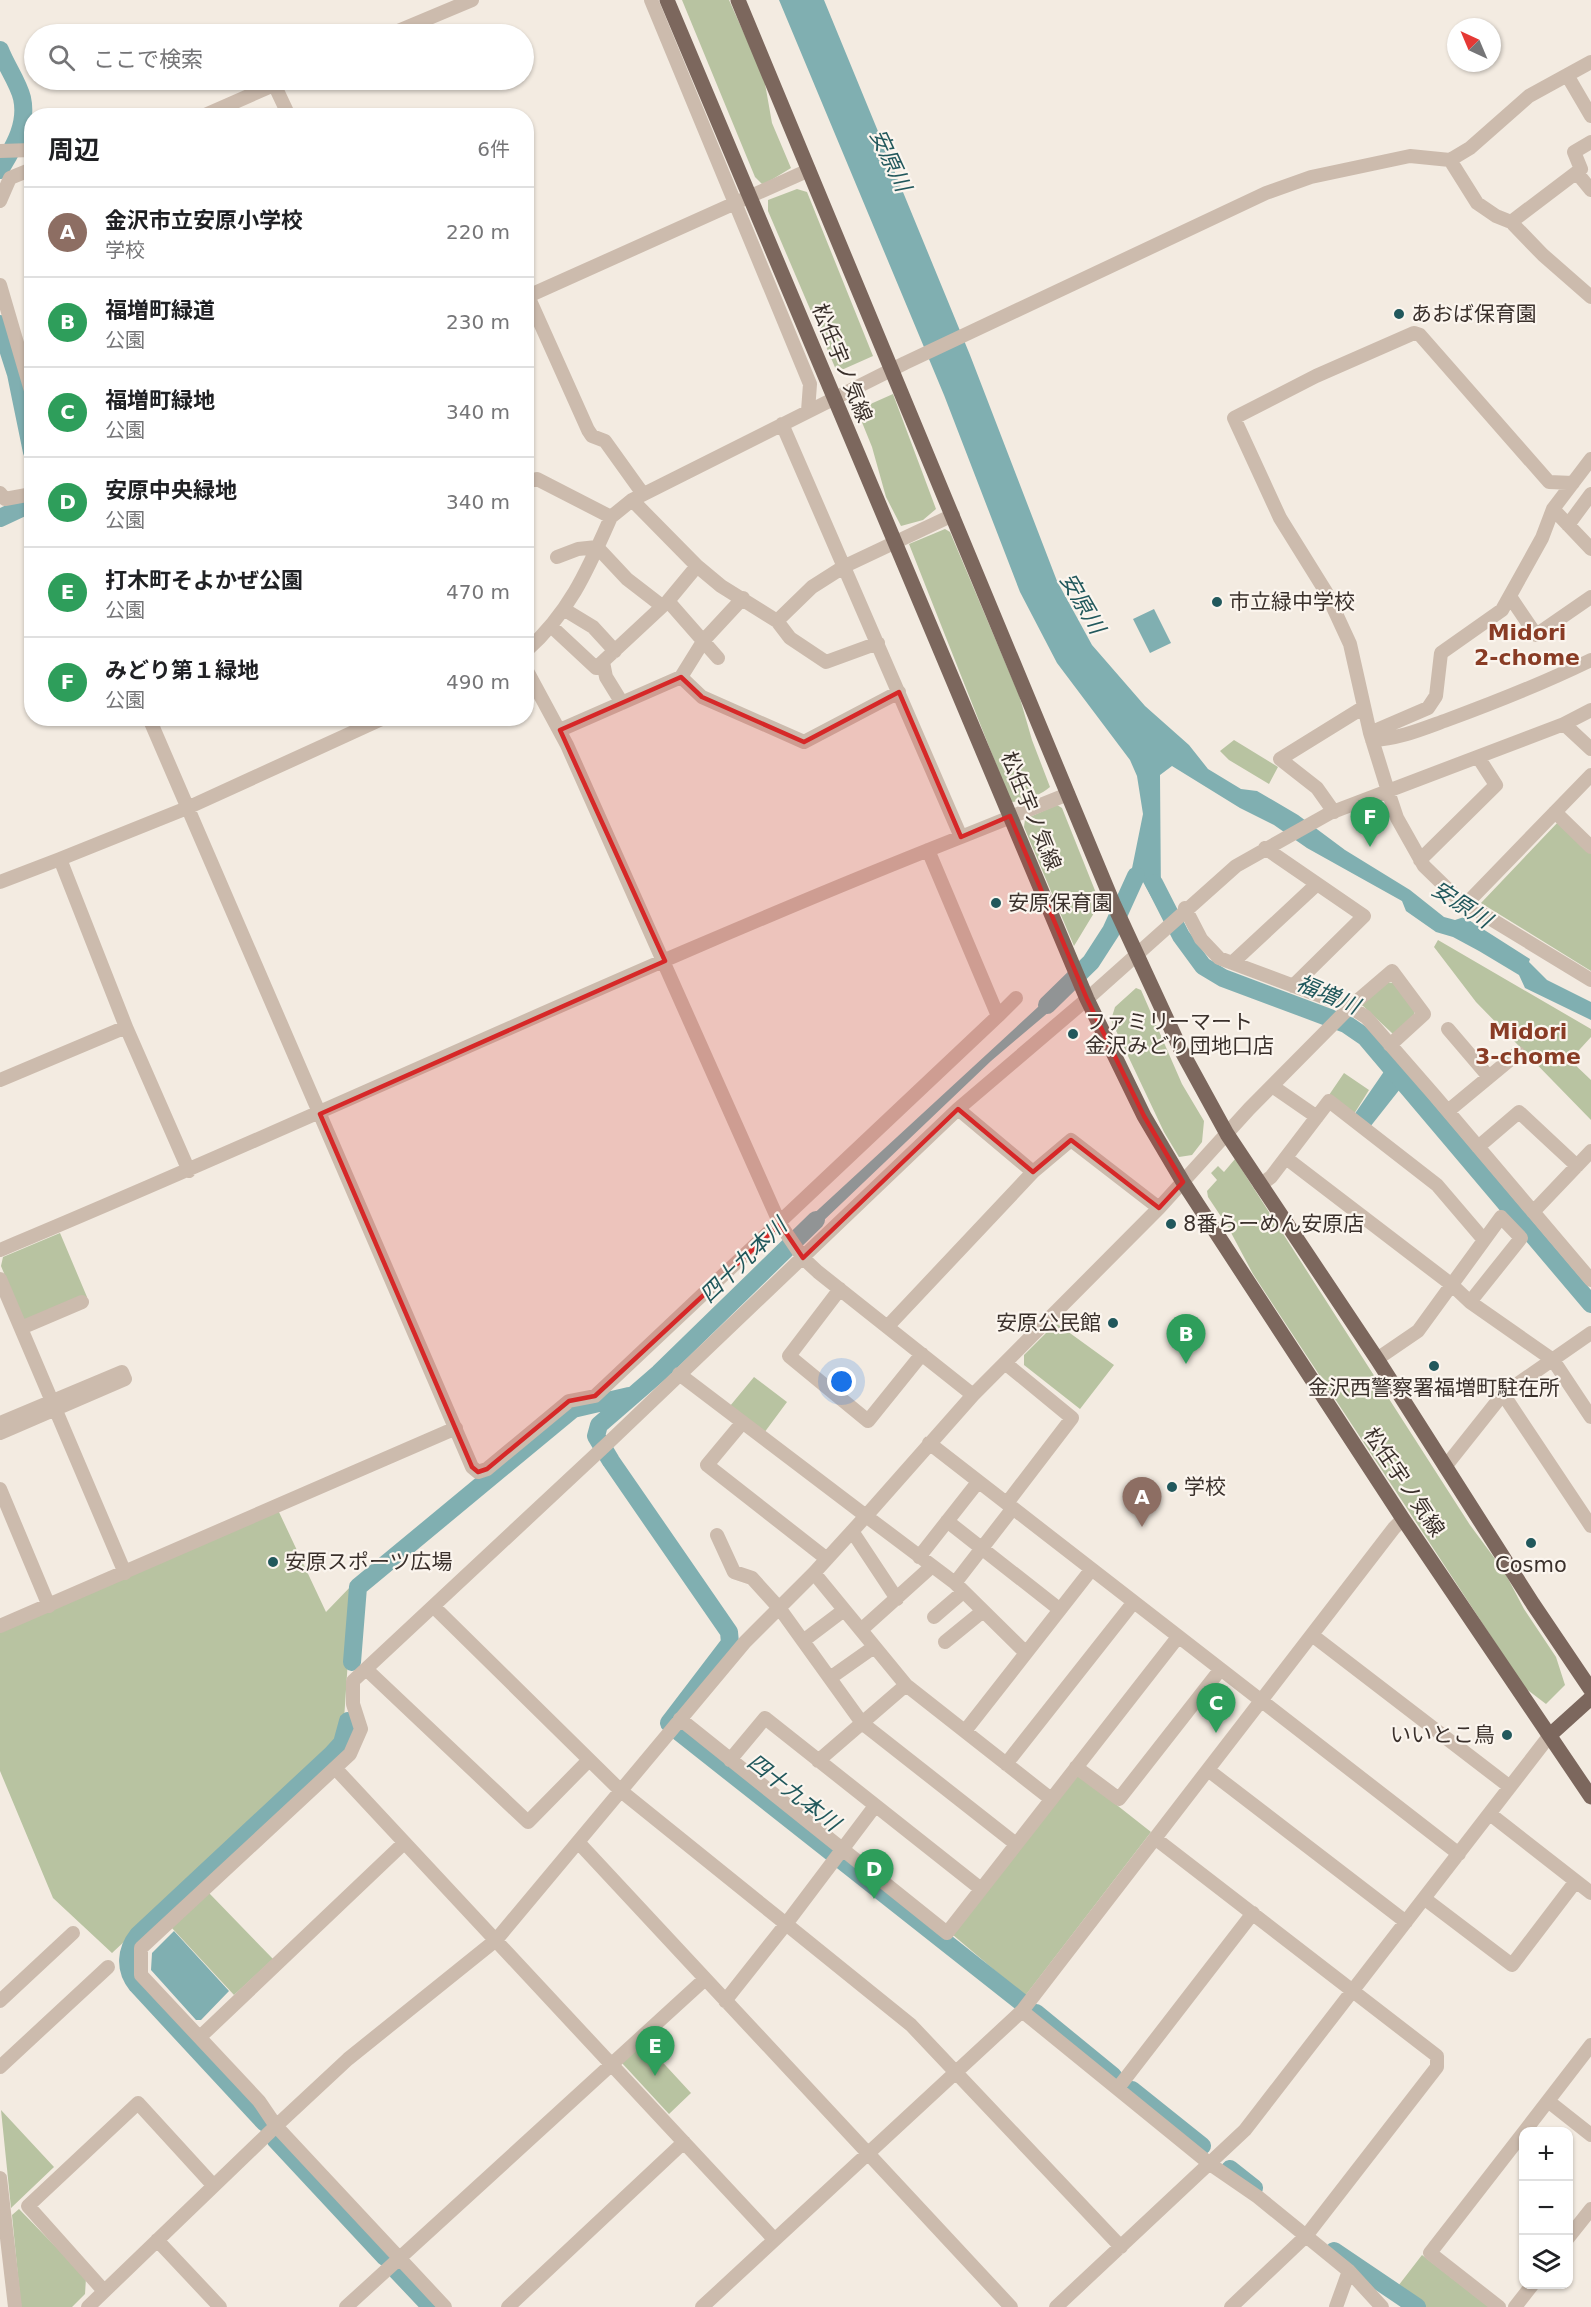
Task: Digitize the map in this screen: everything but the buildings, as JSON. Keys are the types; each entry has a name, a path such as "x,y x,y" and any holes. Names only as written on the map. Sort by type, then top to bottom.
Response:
{"main road":[{"name":"松任宇ノ気線","path":"667,0 752,197 833,399 1080,984 1144,1116 1184,1182 1403,1520 1591,1797"},
{"name":"松任宇ノ気線","path":"738,0 809,170 899,366 952,515 1113,903 1181,1050 1227,1134 1377,1359 1591,1690"},
{"path":"1550,1736 1591,1698"}],"street":[{"path":"415,24 472,0"},
{"path":"651,0 810,384 808,411"},
{"path":"534,644 552,627 565,610 611,517 638,497 899,366 1266,193 1311,177 1410,156 1450,160 1470,148 1529,96 1591,62"},
{"path":"1568,75 1591,116"},
{"path":"221,108 262,90"},
{"path":"282,90 287,108"},
{"path":"1511,222 1581,169 1574,152 1591,142"},
{"path":"0,151 24,150"},
{"path":"1450,160 1477,204 1511,222 1543,255 1591,297"},
{"path":"534,294 736,205 809,170"},
{"path":"0,201 10,178 24,172"},
{"path":"1577,172 1591,190"},
{"path":"0,285 24,369"},
{"path":"534,312 588,430 592,436 605,441 638,497 698,566 721,586 777,621 790,638 826,662 878,643"},
{"path":"1573,483 1549,482 1420,335 1414,333 1316,376 1234,418 1280,518 1326,592 1350,644 1371,736 1388,791 1397,818 1420,860 1466,904 1591,980"},
{"path":"782,424 962,837"},
{"path":"1371,736 1428,708 1436,696 1441,653 1502,610 1511,598 1542,538 1553,509 1591,459"},
{"path":"534,480 537,479 611,517"},
{"path":"1568,525 1591,494"},
{"path":"2,497 24,495"},
{"path":"1553,509 1591,549"},
{"path":"777,621 812,587 845,566 894,540 952,515"},
{"path":"557,557 578,549 597,547"},
{"path":"597,547 627,579 665,603 704,640 718,658"},
{"path":"552,627 596,668 665,603 698,566"},
{"path":"1511,598 1536,635 1591,597"},
{"path":"560,730 681,677 704,640 743,598"},
{"path":"565,610 593,627 615,651"},
{"path":"1371,736 1392,739 1540,684 1591,660"},
{"path":"603,662 606,677 622,703"},
{"path":"681,677 702,697 804,742 900,692"},
{"path":"534,683 560,730 782,1227 800,1254 840,1289 973,1395"},
{"path":"1334,812 1317,788 1280,759 1364,707"},
{"path":"445,2307 276,2126 259,2101 141,1975 141,1948 350,1754 361,1729 353,1704 353,1682 366,1669 597,1454 800,1254 958,1109 1136,955 1181,911 1236,866 1315,820 1564,724 1591,710"},
{"path":"1564,724 1591,749"},
{"path":"152,726 472,1467 478,1472 487,1469 569,1401 595,1396 782,1227 1016,998"},
{"path":"0,882 187,808 366,726"},
{"path":"1420,860 1496,785 1478,757"},
{"path":"1466,904 1591,775"},
{"path":"0,1251 320,1114 665,961 1010,816 1068,794"},
{"path":"1555,812 1591,847"},
{"path":"1265,848 1364,916 1293,986"},
{"path":"928,850 998,1016"},
{"path":"60,859 126,1027 189,1171"},
{"path":"1232,963 1317,884"},
{"path":"1181,911 1201,939 1219,958 1366,1017 1591,1280"},
{"path":"88,2307 213,2185 348,2059 496,1940 745,1642 814,1574 928,1443 1159,1208 1272,1086 1347,1010 1392,971 1424,1014 1390,1045"},
{"path":"0,1080 126,1027"},
{"path":"1448,1029 1489,1077"},
{"path":"1448,1111 1518,1053"},
{"path":"1272,1086 1317,1117"},
{"path":"1260,1185 1286,1158 1329,1101 1437,1185 1484,1240"},
{"path":"958,1109 1033,1172"},
{"path":"1478,1147 1519,1112 1577,1166"},
{"path":"888,1326 1033,1172 1071,1140 1159,1208"},
{"path":"1533,1212 1591,1151"},
{"path":"1286,1158 1452,1285 1470,1302 1553,1360 1591,1418"},
{"path":"1377,1359 1418,1331 1501,1217 1521,1238 1470,1302"},
{"path":"1581,1269 1591,1258"},
{"path":"0,1279 125,1573"},
{"path":"840,1289 789,1356 867,1421 922,1354"},
{"path":"21,1328 82,1302"},
{"path":"1445,1467 1503,1394 1591,1334"},
{"path":"934,1617 959,1587 1010,1505 1072,1418 1005,1363"},
{"path":"679,1374 959,1587 1025,1652"},
{"path":"1503,1394 1591,1526"},
{"path":"0,1423 54,1405"},
{"path":"0,1433 54,1405"},
{"path":"742,1423 707,1464 827,1559"},
{"path":"0,1626 456,1428"},
{"path":"928,1443 1459,1854"},
{"path":"919,1557 978,1482"},
{"path":"0,1490 49,1606"},
{"path":"702,2307 1022,2011 1394,1528 1403,1520"},
{"path":"947,1521 1059,1609"},
{"path":"852,1531 897,1599"},
{"path":"717,1534 734,1572 752,1578 780,1609 862,1723 1016,1844"},
{"path":"861,1630 932,1567"},
{"path":"965,1731 1091,1570"},
{"path":"814,1574 906,1685 1051,1799"},
{"path":"1006,1764 1133,1603"},
{"path":"434,1608 621,1791 911,2025 1122,2247"},
{"path":"803,1641 844,1610"},
{"path":"945,1642 983,1611"},
{"path":"1312,1635 1509,1787"},
{"path":"680,1719 947,1933 1178,1637"},
{"path":"830,1678 874,1647"},
{"path":"366,1669 528,1822 590,1760"},
{"path":"1076,1767 1119,1799 1220,1670"},
{"path":"818,1761 906,1685"},
{"path":"730,1760 765,1718 981,1889"},
{"path":"1056,2307 1245,2130 1550,1736"},
{"path":"336,1768 774,2239"},
{"path":"1208,1770 1406,1923"},
{"path":"725,2001 875,1806"},
{"path":"1490,1814 1591,1893"},
{"path":"1156,1839 1437,2056 1437,2067 1306,2236 1231,2307"},
{"path":"578,1842 1011,2307"},
{"path":"200,2037 404,1843"},
{"path":"1425,1899 1512,1965 1576,1881"},
{"path":"1118,2088 1253,1913"},
{"path":"0,2001 73,1933"},
{"path":"0,2067 108,1966"},
{"path":"346,2307 398,2257 705,1979"},
{"path":"1022,2011 1210,2164 1258,2197 1349,2271 1382,2307"},
{"path":"1528,2127 1591,2045"},
{"path":"1548,2101 1591,2135"},
{"path":"104,2291 28,2206 138,2103 213,2185"},
{"path":"1499,2307 1430,2253 1519,2138"},
{"path":"508,2307 684,2142"},
{"path":"0,2178 6,2263 15,2307"},
{"path":"1571,2235 1591,2210"},
{"path":"156,2240 220,2307"},
{"path":"1336,2307 1349,2271"},
{"path":"1515,2307 1529,2289"}],"highlighted area":[{"path":"681,677 702,697 804,742 899,692 961,837 1010,816 1087,999 1144,1116 1183,1182 1159,1208 1071,1140 1033,1172 958,1109 803,1258 780,1224 595,1396 569,1401 487,1469 478,1472 472,1467 320,1114 665,961 560,730"}],"green space":[{"path":"682,0 729,0 764,78 772,123 791,168 763,185 755,177"},
{"path":"797,189 807,192 873,356 837,372 768,211 768,200"},
{"path":"893,394 936,509 923,520 901,526 886,497 872,447 857,410"},
{"path":"945,529 950,532 1019,695 1032,740 1050,787 1042,793 1016,802 1011,802 909,544"},
{"path":"1234,740 1278,767 1269,784 1229,760 1220,751"},
{"path":"1057,805 1062,808 1100,903 1074,946 1024,827 1025,819"},
{"path":"1559,821 1591,853 1591,971 1481,903"},
{"path":"1438,940 1591,1029 1591,1037 1570,1060 1591,1080 1591,1120 1476,1002 1434,947"},
{"path":"1386,982 1393,983 1414,1010 1414,1015 1393,1034 1362,1005"},
{"path":"1136,988 1141,990 1182,1084 1204,1121 1202,1142 1192,1155 1179,1157 1164,1132 1111,1020 1115,1007"},
{"path":"1344,1073 1369,1090 1354,1114 1329,1095"},
{"path":"1235,1159 1470,1525 1504,1571 1524,1609 1556,1657 1565,1685 1546,1704 1525,1688 1253,1274 1228,1227 1208,1197 1207,1191 1217,1180 1211,1173 1218,1166 1224,1172"},
{"path":"60,1233 87,1297 25,1324 1,1266 3,1257"},
{"path":"1056,1323 1114,1365 1080,1409 1024,1365 1024,1355"},
{"path":"754,1377 787,1402 764,1433 730,1406"},
{"path":"278,1510 326,1612 353,1584 344,1720 340,1740 112,1953 53,1898 0,1771 0,1629"},
{"path":"1080,1776 1151,1832 1025,1996 953,1935 1075,1777"},
{"path":"209,1893 273,1959 234,1995 171,1927"},
{"path":"643,2041 691,2093 669,2114 621,2062"},
{"path":"1,2110 54,2167 11,2208"},
{"path":"19,2209 86,2278 85,2294 72,2307 21,2307 12,2215"},
{"path":"1422,2255 1489,2307 1423,2307 1395,2290"}],"water":[{"path":"779,0 824,0 970,355 1057,581 1092,645 1145,706 1189,745 1208,769 1241,789 1257,791 1298,815 1345,850 1410,890 1444,917 1455,920 1464,917 1530,959 1529,962 1547,980 1591,1002 1591,1020 1525,988 1519,975 1453,937 1436,932 1406,911 1402,901 1307,848 1274,825 1240,808 1172,766 1160,775 1161,900 1167,903 1160,912 1143,882 1138,883 1132,898 1126,898 1143,814 1137,776 1130,760 1057,663 1020,592 944,395"},
{"path":"1154,609 1171,643 1150,653 1133,619"},
{"path":"1107,926 1114,931 1114,934 1088,973 1080,966"},
{"path":"1064,983 1063,1000 991,1061 800,1243 795,1231"},
{"path":"1385,1070 1400,1089 1370,1127 1354,1115"},
{"path":"174,1931 229,1991 201,2020 196,2020 151,1970 152,1953"}],"waterway":[{"path":"0,50 20,92 23,108 18,136 0,170"},
{"path":"0,324 16,374 24,413"},
{"path":"0,518 24,507"},
{"name":"四十九本川","path":"1047,1005 1091,962 1111,931 1136,876"},
{"name":"福増川","path":"1154,883 1181,936 1203,966 1223,978 1346,1024 1365,1037 1591,1304"},
{"name":"四十九本川","path":"669,1723 730,1643 729,1632 611,1461 596,1436 599,1425 659,1373 816,1220"},
{"path":"352,1662 358,1587 573,1409 629,1396"},
{"path":"265,2123 137,1985 128,1966 129,1953 138,1935 332,1754 342,1743 348,1721"},
{"name":"四十九本川","path":"679,1732 1021,2002"},
{"name":"四十九本川","path":"1036,2013 1113,2076"},
{"name":"四十九本川","path":"1132,2090 1202,2146"},
{"path":"275,2139 385,2257"},
{"name":"四十九本川","path":"1230,2169 1254,2188"},
{"name":"四十九本川","path":"1334,2251 1417,2307"},
{"path":"397,2271 431,2307"}],"place":[{"name":"あおば保育園","path":"1399,314"},
{"name":"市立緑中学校","path":"1217,602"},
{"name":"みどり第１緑地","path":"1370,847"},
{"name":"安原保育園","path":"996,903"},
{"name":"ファミリーマート 金沢みどり団地口店","path":"1073,1034"},
{"name":"8番らーめん安原店","path":"1171,1224"},
{"name":"安原公民館","path":"1113,1323"},
{"name":"福増町緑道","path":"1186,1364"},
{"name":"金沢西警察署福増町駐在所","path":"1434,1366"},
{"name":"学校","path":"1172,1487"},
{"name":"金沢市立安原小学校","path":"1142,1527"},
{"name":"Cosmo","path":"1531,1543"},
{"name":"安原スポーツ広場","path":"273,1562"},
{"name":"福増町緑地","path":"1216,1733"},
{"name":"いいとこ鳥","path":"1507,1735"},
{"name":"安原中央緑地","path":"874,1899"},
{"name":"打木町そよかぜ公園","path":"655,2076"}],"district":[{"name":"Midori 2-chome","path":"1527,644"},
{"name":"Midori 3-chome","path":"1528,1044"}],"water label":[{"name":"安原川","path":"891,160"},
{"name":"安原川","path":"1083,603"},
{"name":"安原川","path":"1462,904"}]}
